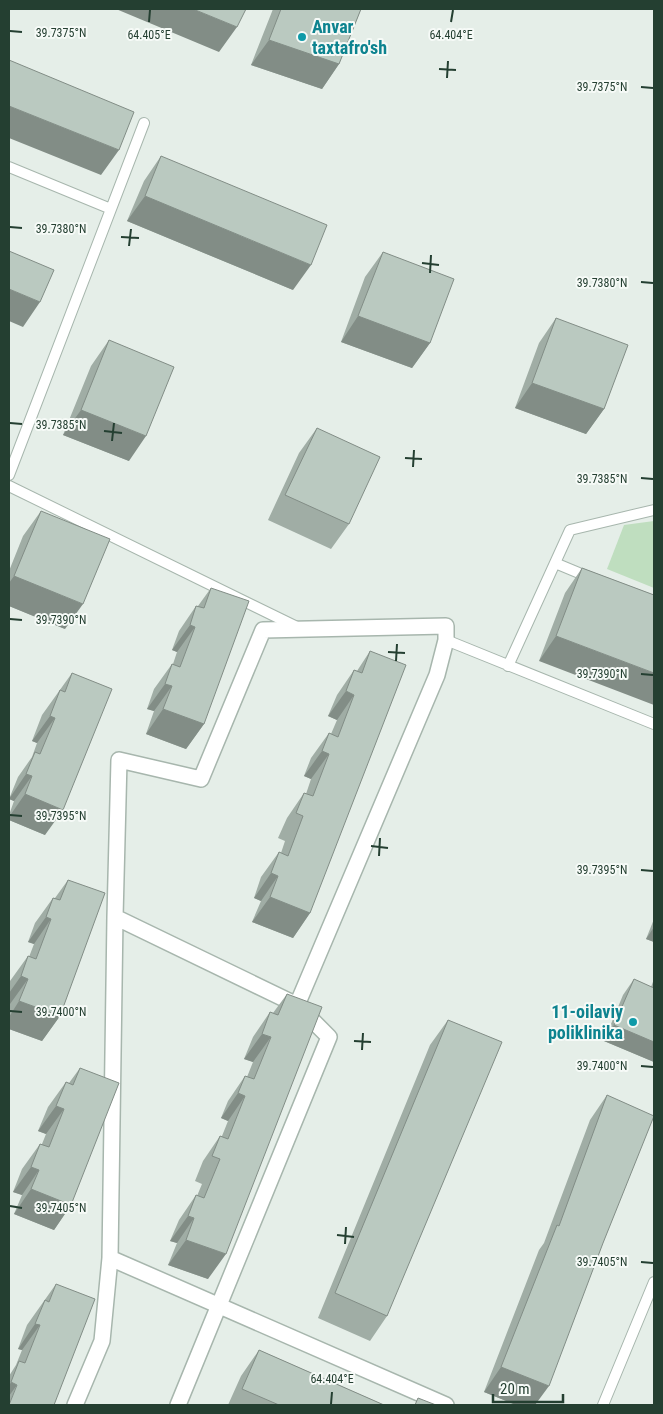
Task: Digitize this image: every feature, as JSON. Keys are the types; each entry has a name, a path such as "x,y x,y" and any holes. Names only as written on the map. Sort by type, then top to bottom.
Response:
{"street":[{"path":"75,1405 102,1341 110,1258 119,760 200,778 263,630 446,626 446,640 437,675 297,1005"},
{"path":"115,917 297,1005 329,1037 178,1405"},
{"path":"110,1258 446,1405"}],"lane":[{"path":"9,475 144,123"},
{"path":"9,167 111,209"},
{"path":"9,486 302,630"},
{"path":"508,666 570,530 654,510"},
{"path":"555,563 600,581"},
{"path":"446,640 654,724"},
{"path":"603,1405 654,1282"}],"green space":[{"path":"654,521 654,588 607,569 624,525"}],"building":[{"path":"193,9 246,9 237,27"},
{"path":"281,9 361,9 339,64 269,40"},
{"path":"9,60 134,112 119,150 9,106"},
{"path":"161,156 327,225 311,265 145,196"},
{"path":"9,251 54,270 40,302 9,289"},
{"path":"383,252 454,279 430,343 358,316"},
{"path":"556,318 628,345 604,409 532,383"},
{"path":"109,340 174,367 146,436 81,410"},
{"path":"317,428 380,457 349,524 285,495"},
{"path":"41,511 110,539 83,604 14,576"},
{"path":"582,568 654,595 654,673 556,636"},
{"path":"211,588 249,601 204,724 163,709 172,686 165,684 172,664 180,667 195,627 190,625 196,606 204,608"},
{"path":"370,651 406,665 310,913 270,897 278,876 271,873 279,852 288,856 303,816 296,813 304,793 313,796 329,754 322,751 329,733 338,737 354,695 346,691 354,670 362,673"},
{"path":"72,673 112,689 63,810 25,794 32,776 26,774 35,752 40,754 55,718 50,716 60,690 65,692"},
{"path":"68,880 105,893 60,1016 19,1001 28,979 21,976 28,956 36,959 51,919 46,917 53,898 60,900"},
{"path":"634,979 654,988 654,1042 614,1025"},
{"path":"287,994 322,1007 226,1254 186,1240 194,1218 188,1216 196,1195 204,1198 220,1159 212,1156 220,1136 228,1139 245,1096 238,1093 245,1076 254,1079 271,1037 262,1034 270,1012 278,1015"},
{"path":"448,1020 502,1042 387,1316 335,1293"},
{"path":"80,1068 119,1083 71,1205 31,1189 39,1170 31,1167 40,1144 49,1147 64,1109 56,1106 66,1082 73,1085"},
{"path":"607,1095 654,1116 603,1243 549,1386 501,1367 557,1225 559,1226"},
{"path":"56,1284 95,1299 54,1405 9,1405 17,1385 11,1382 19,1361 25,1363 40,1325 35,1324 45,1300 49,1302"},
{"path":"259,1350 384,1405 279,1405 242,1389"},
{"path":"418,1398 436,1405 415,1405"}],"place":[{"name":"Anvar taxtafro'sh","path":"302,37"},
{"name":"11-oilaviy poliklinika","path":"633,1022"}]}
